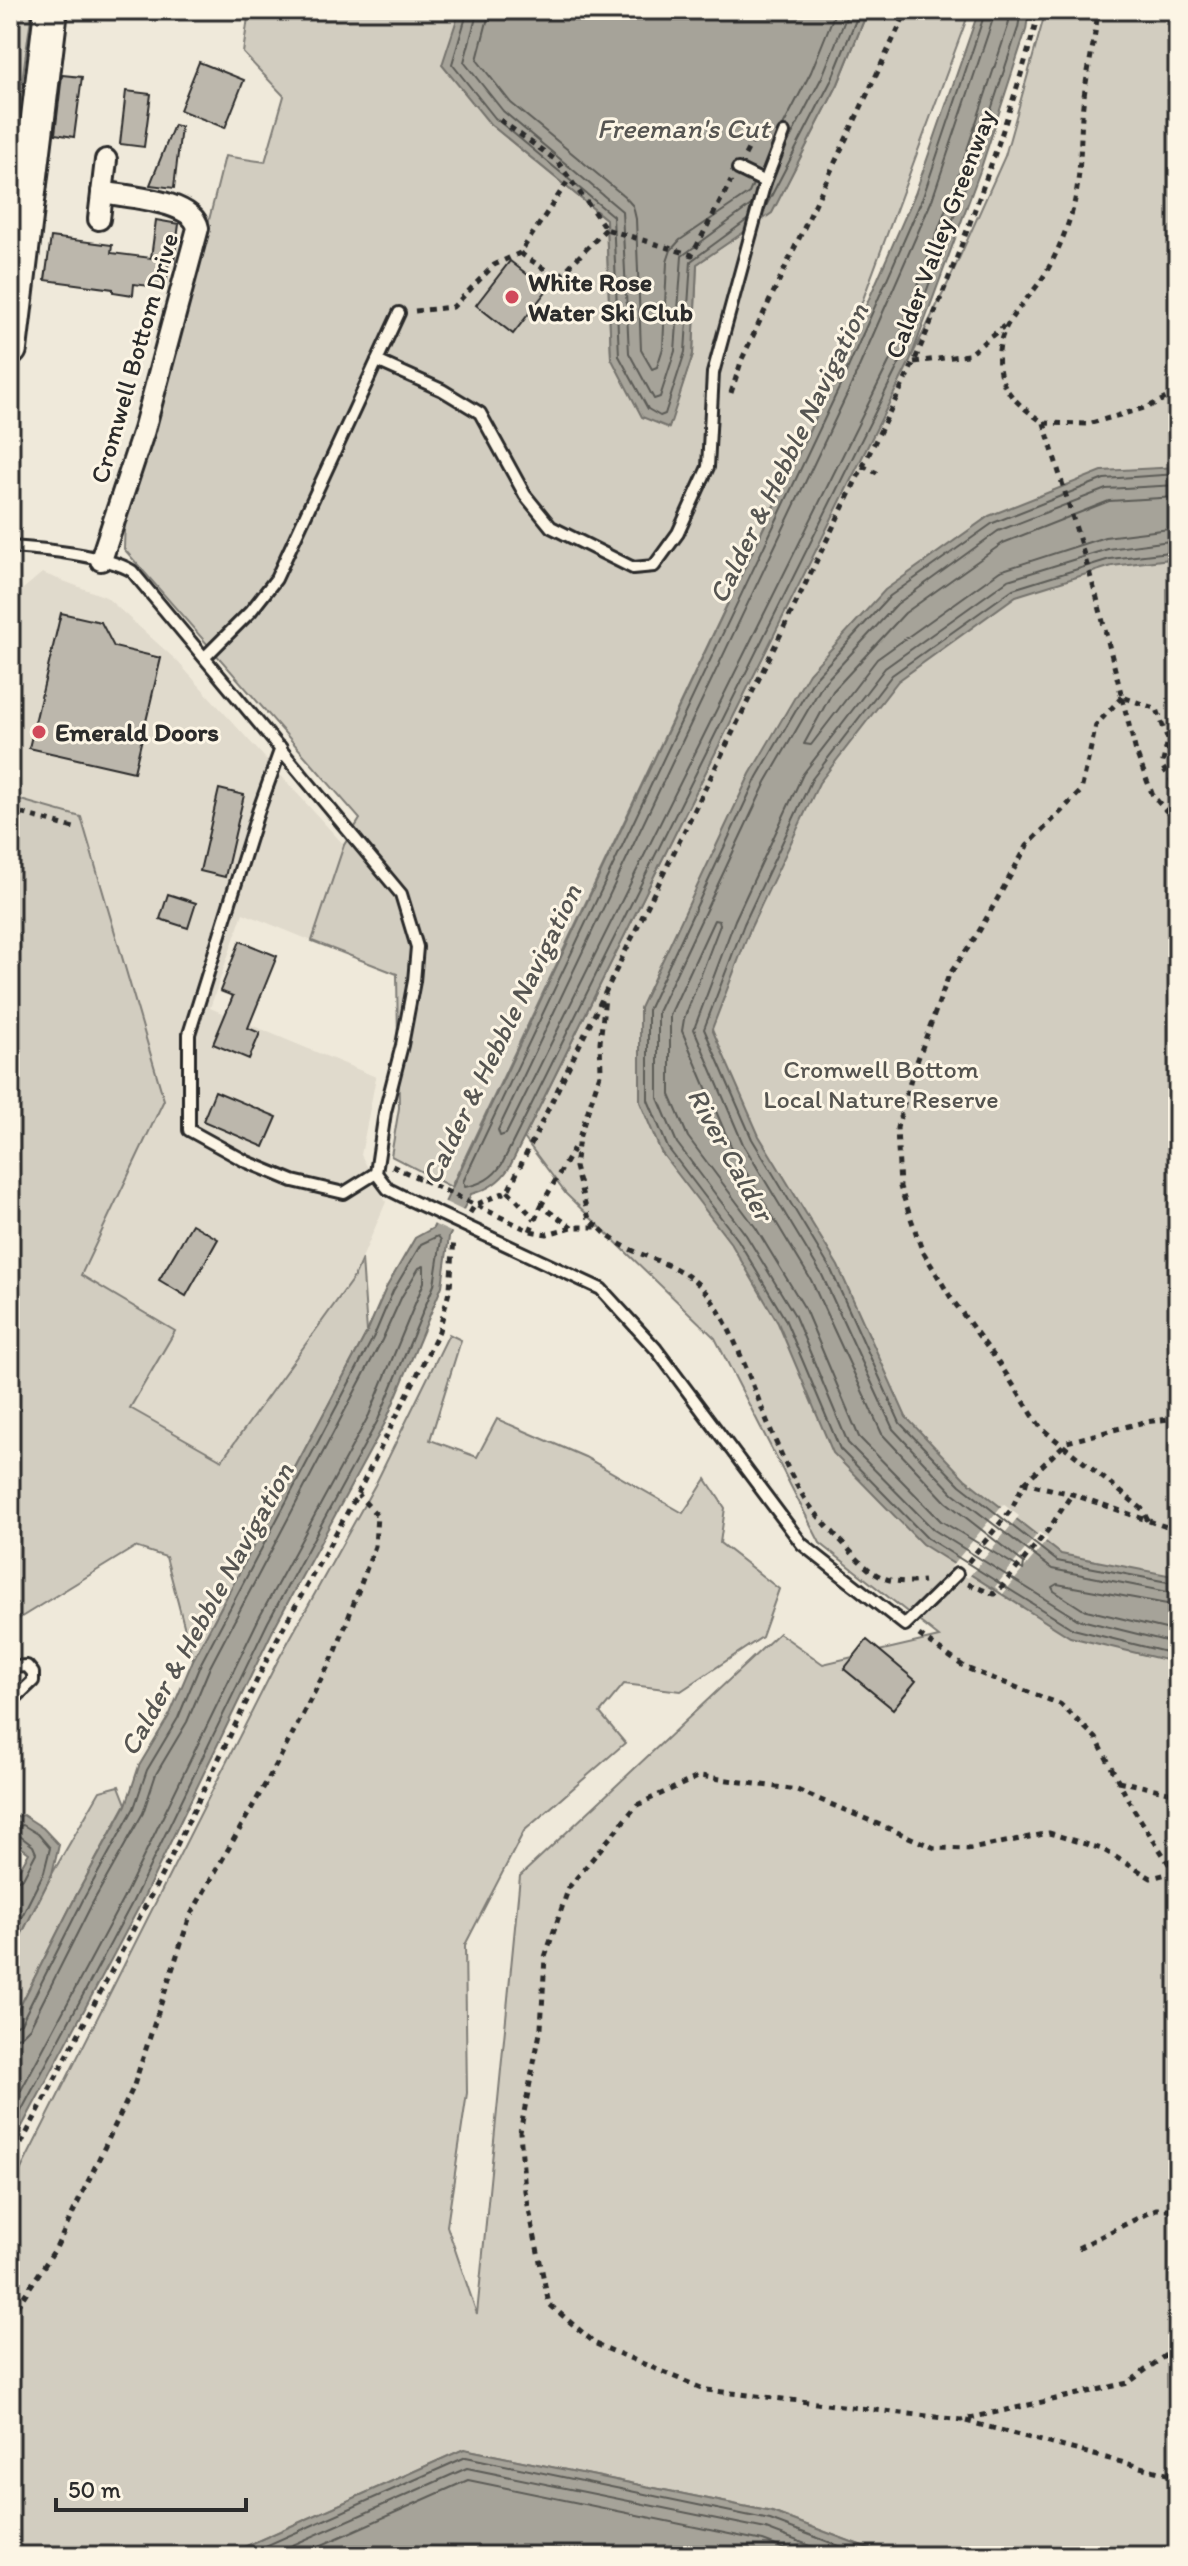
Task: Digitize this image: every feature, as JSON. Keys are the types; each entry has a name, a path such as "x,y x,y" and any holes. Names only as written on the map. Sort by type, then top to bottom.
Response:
{"main road":[{"path":"10,349 51,10"}],"street":[{"path":"99,219 106,160"},
{"name":"Cromwell Bottom Drive","path":"101,560 144,430 198,228 194,218 181,207 102,192"}],"lane":[{"path":"377,361 442,390 480,413 525,495 551,527 633,568 654,566 678,533 708,467 713,373 765,182 784,133"},
{"path":"738,169 765,182"},
{"path":"205,657 251,611 276,579 399,313"},
{"path":"10,547 101,560 132,571 401,894 417,947 402,1045 377,1158 376,1173 388,1189 601,1289 656,1349 802,1544 905,1625 956,1576"},
{"path":"281,748 189,1034 189,1130 247,1162 293,1181 344,1193 376,1173"},
{"path":"10,1667 27,1666 33,1673 33,1681 10,1703"}],"path":[{"path":"729,399 742,359 907,10"},
{"name":"Calder Valley Greenway","path":"508,1191 914,362 980,198 1016,92 1039,10"},
{"path":"914,362 968,355 1005,325 1041,280 1057,253 1071,216 1081,155 1082,113 1097,19 1105,10"},
{"path":"500,120 557,161 606,229 692,255 756,134"},
{"path":"399,313 453,307 494,265 520,253 570,178"},
{"path":"520,253 558,278 606,229"},
{"path":"1005,325 998,352 1003,386 1020,406 1044,423 1088,424 1148,407 1178,392"},
{"path":"1044,423 1097,598 1136,752 1153,796 1178,824"},
{"path":"862,466 877,473"},
{"path":"1122,697 1157,709 1168,740 1162,766 1173,783 1178,783"},
{"path":"1122,697 1096,725 1081,791 1027,846 977,935 949,975 912,1075 897,1128 900,1187 922,1250 951,1298 999,1363 1041,1428 1142,1509 1148,1521"},
{"path":"10,810 77,829"},
{"path":"606,993 600,1042 601,1071 579,1138 575,1167 589,1219 609,1239 673,1266 701,1287 719,1311 736,1345 772,1433 803,1497 868,1572 889,1582 912,1583 956,1576 994,1594 1049,1529 1072,1494"},
{"path":"530,1231 579,1138"},
{"path":"377,1158 530,1231 547,1234 572,1227 599,1227"},
{"path":"468,1216 475,1205 508,1191 535,1219"},
{"path":"541,1206 572,1227"},
{"path":"10,2165 171,1857 275,1643 357,1495 439,1331 450,1288 454,1239 461,1228"},
{"path":"956,1576 1011,1510 1024,1483 1067,1442 1144,1422 1178,1418"},
{"path":"1024,1483 1072,1494 1178,1531"},
{"path":"10,2317 56,2248 133,2088 190,1916 274,1769 336,1651 375,1546 377,1515 357,1495"},
{"path":"905,1625 966,1668 1060,1704 1096,1738 1118,1781 1176,1875 1151,1878 1102,1849 1049,1833 971,1849 935,1848 797,1790 700,1776 637,1805 569,1887 545,1957 541,2028 520,2132 525,2191 549,2304 596,2344 706,2390 961,2420 1178,2477"},
{"path":"1118,1781 1178,1794"},
{"path":"1078,2248 1156,2209 1178,2209"},
{"path":"961,2420 1128,2383 1178,2346"}],"shaded area":[{"path":"42,573 106,597 176,660 344,845 312,941 243,913 210,1008 376,1077 361,1155 386,1202 354,1277 222,1460 129,1408 175,1331 81,1275 164,1100 81,817 10,797 10,600"}],"green space":[{"path":"10,10 32,10 10,166"},
{"path":"249,10 460,10 490,124 606,219 611,358 668,428 693,354 697,264 772,212 838,84 868,10 970,10 832,383 451,1187 391,1156 399,1108 397,974 312,941 344,845 360,819 124,549 125,516 170,376 225,156 265,162 284,96 243,53"},
{"name":"Cromwell Bottom Local Nature Reserve","path":"1046,10 1178,10 1178,2556 941,2556 927,2550 889,2556 772,2512 464,2449 224,2556 10,2556 10,2191 277,1662 375,1485 449,1334 461,1340 430,1440 477,1457 497,1419 585,1457 683,1513 706,1479 725,1508 720,1543 779,1589 762,1637 681,1691 624,1684 600,1713 625,1743 524,1831 465,1945 467,2093 447,2226 477,2314 520,1876 779,1633 823,1664 939,1637 820,1543 715,1338 566,1194 524,1138 948,283 1005,156"},
{"path":"10,797 81,817 164,1100 81,1275 175,1331 130,1408 222,1460 354,1277 362,1259 367,1332 193,1660 166,1557 135,1547 10,1624 10,1128 14,1120 10,1112"},
{"path":"119,1786 126,1804 10,2026 10,1957 52,1874 100,1791"}],"water":[{"name":"Freeman's Cut","path":"460,10 868,10 838,84 772,213 697,264 693,354 669,428 642,417 611,358 606,219 490,124 442,65"},
{"path":"979,10 1029,10 1026,30 980,171 909,363 509,1168 493,1185 471,1194 449,1237 442,1286 385,1423 275,1626 139,1907 10,2149 10,2026 126,1805 139,1766 170,1714 193,1660 367,1332 386,1288 415,1238 433,1228 832,383 915,194"},
{"name":"River Calder","path":"1178,467 1178,558 1112,566 1016,596 898,681 819,783 751,927 712,1029 759,1136 838,1266 906,1417 965,1479 1061,1554 1178,1577 1178,1663 1070,1637 922,1544 833,1453 778,1323 732,1245 661,1152 640,1102 640,1008 750,774 809,673 885,590 989,516 1102,471"},
{"path":"23,1815 43,1828 59,1845 52,1874 10,1957 10,1877 17,1873 29,1853 10,1839 10,1819"},
{"path":"464,2449 772,2512 889,2556 548,2556 536,2552 513,2556 224,2556"}],"pier":[{"path":"441,1200 466,1212 455,1234 431,1223"},
{"path":"1003,1504 1019,1516 968,1578 951,1567"},
{"path":"1039,1532 1048,1539 1003,1594 995,1587"}],"building":[{"path":"199,62 244,80 225,128 180,110"},
{"path":"62,75 82,77 74,137 55,134"},
{"path":"126,91 151,94 144,147 120,144"},
{"path":"174,125 181,127 174,188 150,185"},
{"path":"156,220 179,224 174,262 169,261 166,288 134,284 133,295 113,292 113,289 45,280 51,237 112,245 111,253 151,258"},
{"name":"White Rose Water Ski Club","path":"510,261 547,290 513,334 476,305"},
{"path":"61,613 101,622 114,647 161,658 134,772 29,748"},
{"path":"219,789 244,795 225,877 200,871"},
{"path":"168,894 196,903 188,928 160,919"},
{"path":"240,941 277,956 248,1028 260,1033 249,1059 213,1044 233,996 220,991"},
{"path":"215,1091 277,1117 264,1147 203,1121"},
{"path":"192,1224 218,1239 186,1296 159,1280"},
{"path":"867,1640 916,1681 893,1709 844,1669"}],"place":[{"name":"White Rose Water Ski Club","path":"512,297"},
{"name":"Emerald Doors","path":"39,732"}],"water label":[{"name":"Calder & Hebble Navigation","path":"788,453"},
{"name":"Calder & Hebble Navigation","path":"501,1034"},
{"name":"Calder & Hebble Navigation","path":"206,1609"}]}
